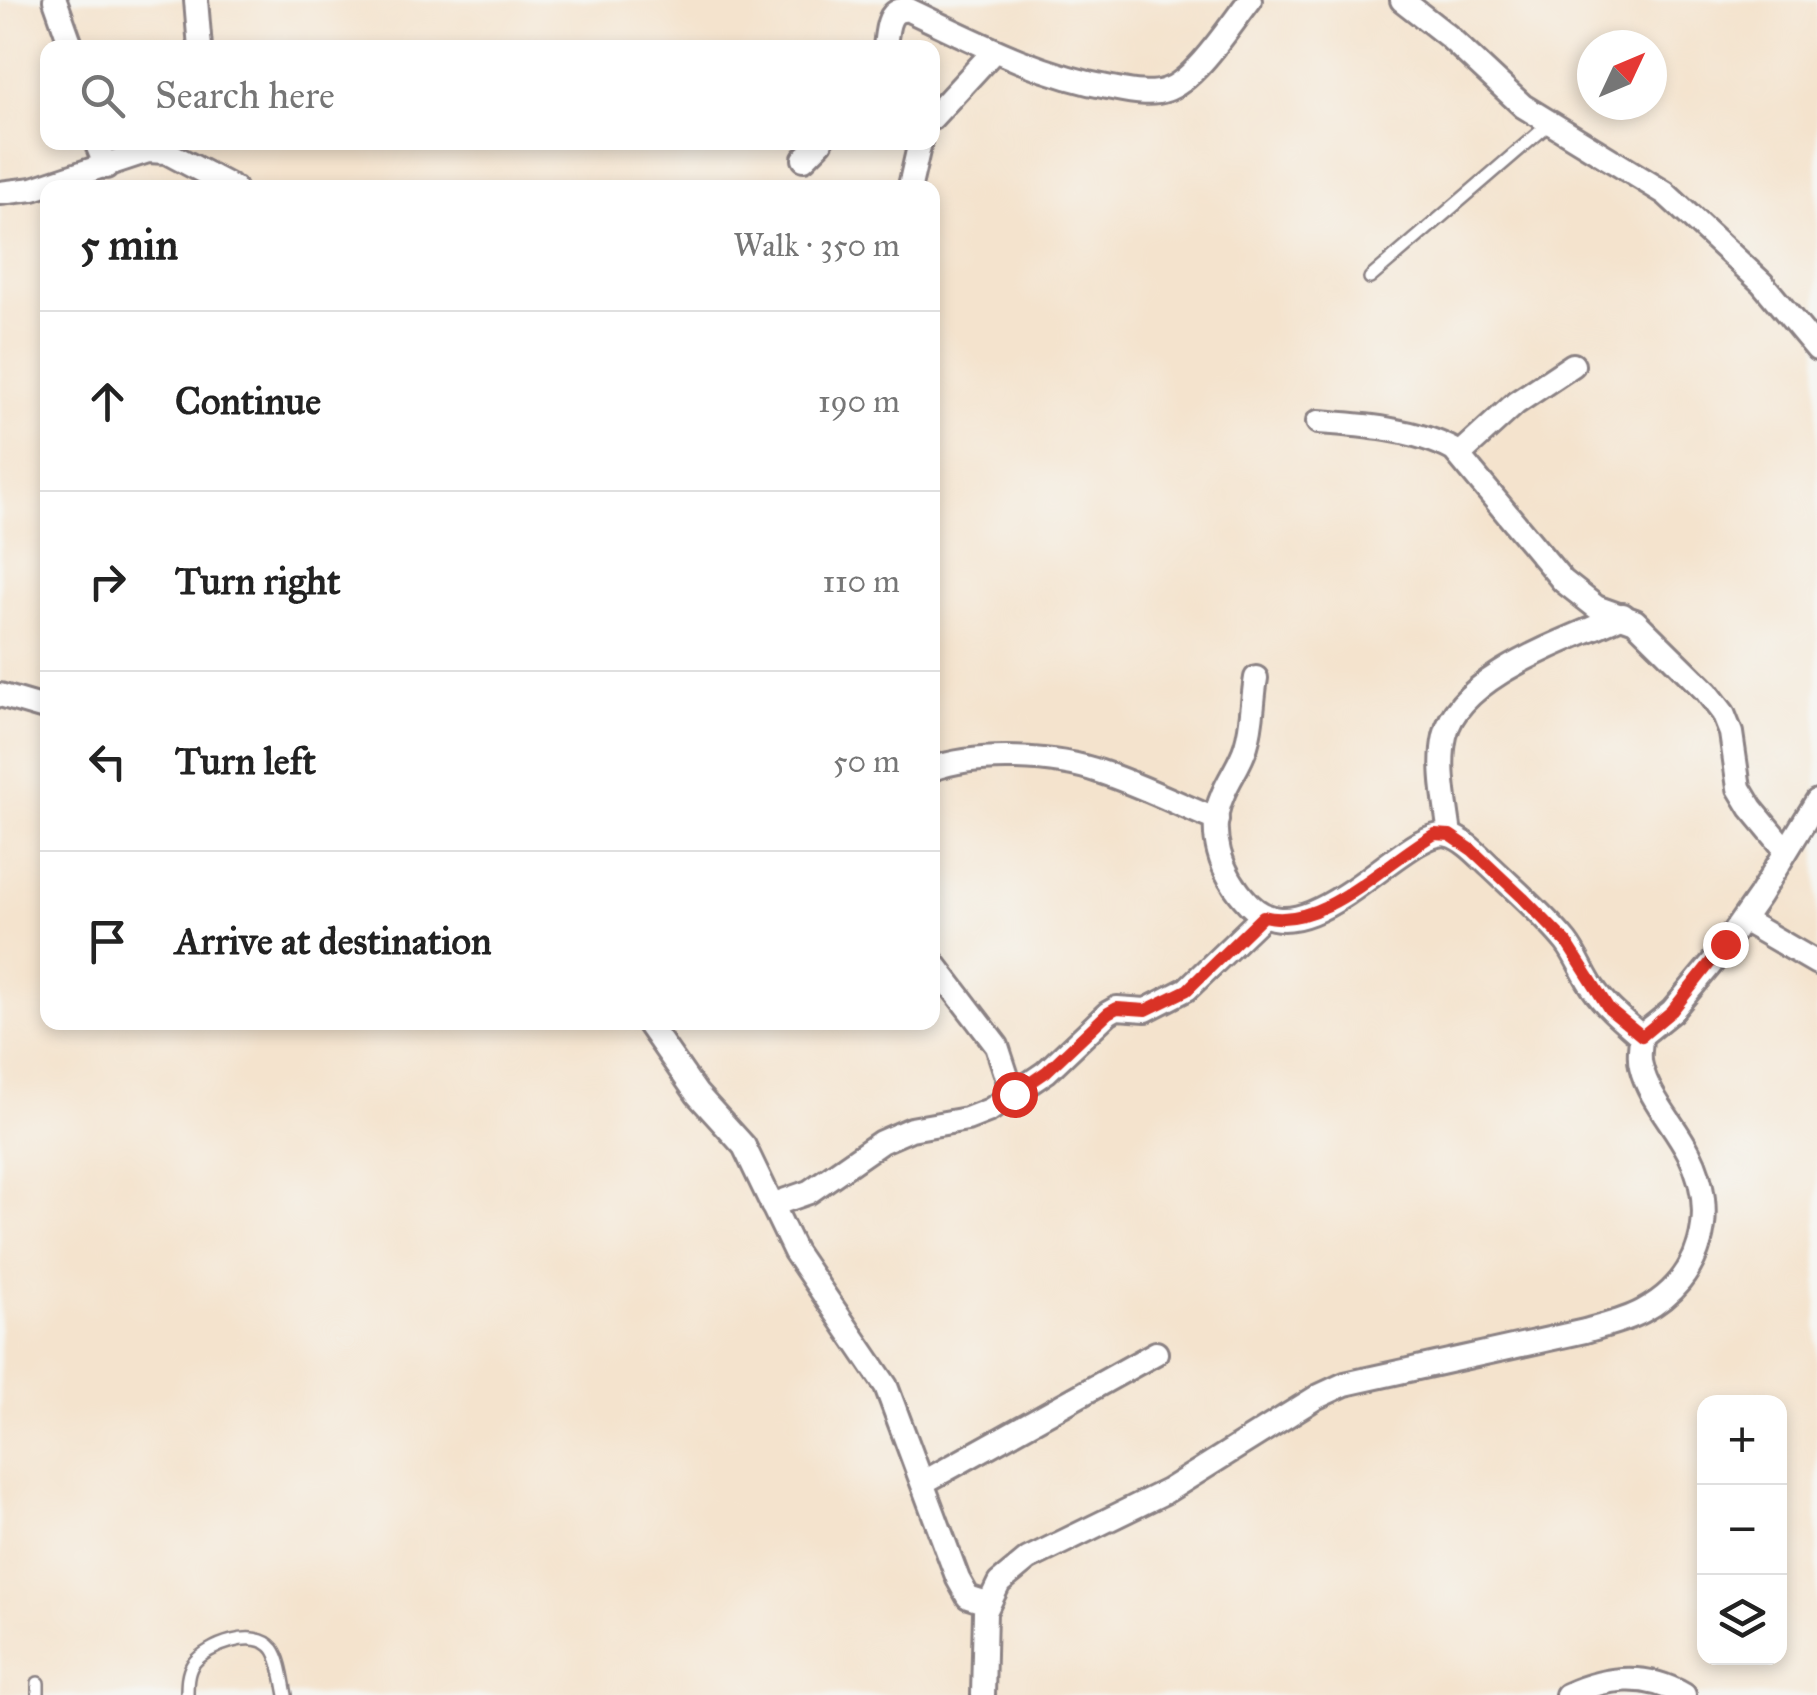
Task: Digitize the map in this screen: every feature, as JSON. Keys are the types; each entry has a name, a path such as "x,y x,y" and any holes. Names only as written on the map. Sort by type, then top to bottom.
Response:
{"street":[{"path":"55,0 69,40"},
{"path":"196,0 199,40"},
{"path":"886,40 894,13 910,10 994,51 1076,82 1124,90 1165,91 1193,70 1250,0"},
{"path":"1402,0 1448,36 1523,106 1664,193 1762,283 1817,349"},
{"path":"940,109 994,51"},
{"path":"99,150 106,168"},
{"path":"64,180 153,150"},
{"path":"173,150 221,180"},
{"path":"911,180 918,150"},
{"path":"0,193 40,187"},
{"path":"1460,455 1516,404 1573,365"},
{"path":"1318,422 1356,424 1406,434 1441,443 1460,455 1563,581 1584,600 1623,615 1647,632 1723,712 1731,733 1739,788 1750,808 1785,849"},
{"path":"1450,835 1442,770 1445,736 1454,712 1475,691 1517,664 1623,615"},
{"path":"1256,678 1250,733 1221,798 1214,833 1217,851 1248,903 1263,916 1288,918 1311,912 1339,899 1420,842 1435,834 1450,835 1472,850 1567,943 1609,1009 1642,1036"},
{"path":"0,695 40,707"},
{"path":"940,767 970,760 1028,759 1098,770 1216,820"},
{"path":"983,1695 987,1603 1000,1583 1028,1559 1167,1491 1318,1397 1372,1376 1585,1331 1645,1310 1689,1271 1700,1248 1706,1216 1703,1188 1689,1154 1641,1068 1642,1036 1686,995 1743,920 1817,801"},
{"path":"772,1205 809,1192 881,1142 911,1129 978,1115 1014,1094 1046,1072 1108,1013 1117,1008 1146,1010 1187,990 1263,916"},
{"path":"1743,920 1817,962"},
{"path":"940,971 997,1046 1014,1094"},
{"path":"653,1030 697,1094 734,1132 795,1252 886,1386 964,1593 987,1603"},
{"path":"924,1482 1156,1353"},
{"path":"1566,1695 1588,1685 1634,1678 1669,1686 1684,1695"}],"lane":[{"path":"1370,278 1549,124"},
{"path":"187,1695 193,1664 206,1652 233,1641 255,1639 266,1642 276,1652 286,1695"}],"route":[{"path":"1014,1094 1046,1072 1108,1013 1117,1008 1146,1010 1187,990 1263,916 1288,918 1339,899 1435,834 1450,835 1472,850 1523,898 1567,943 1609,1009 1642,1036 1672,1011 1725,944"}]}
